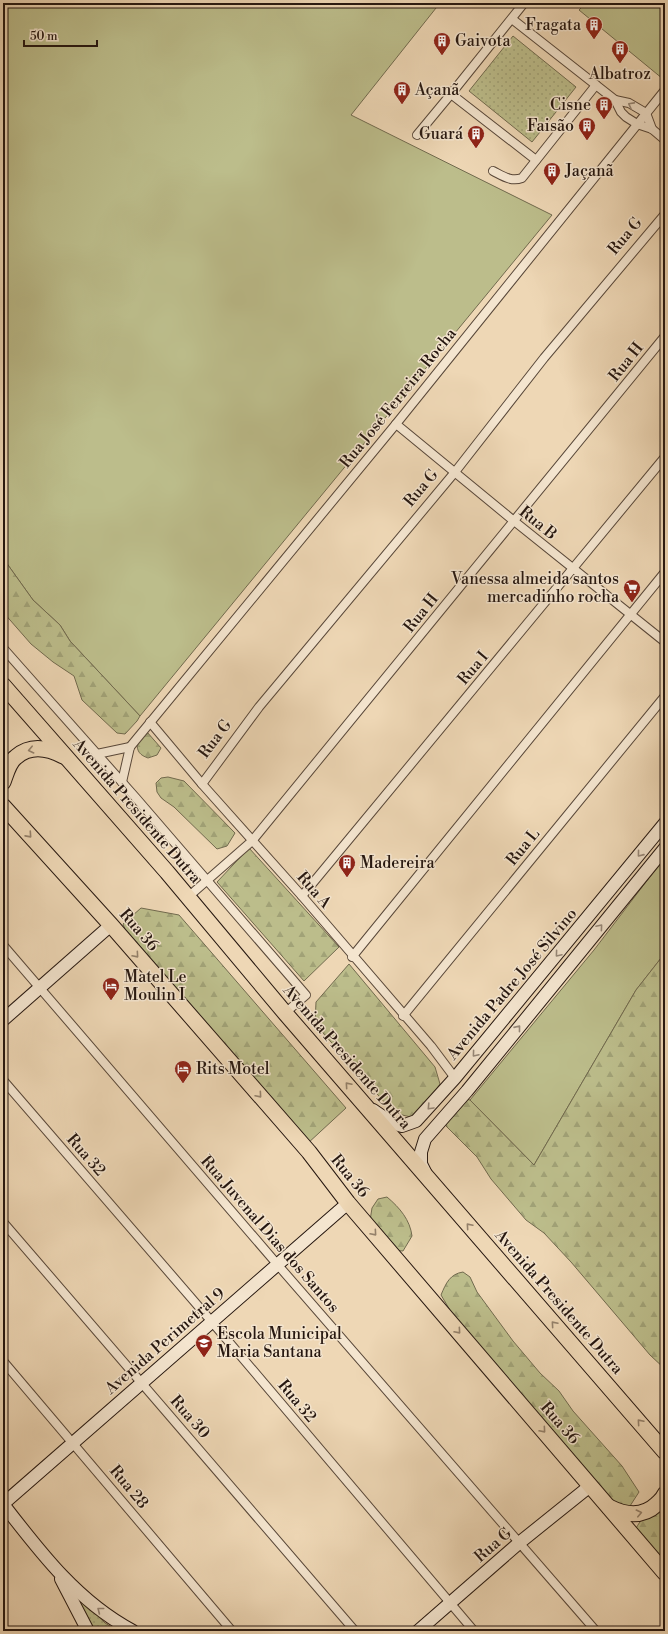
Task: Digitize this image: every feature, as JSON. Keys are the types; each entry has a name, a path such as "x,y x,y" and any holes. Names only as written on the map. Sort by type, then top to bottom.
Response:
{"highway":[{"name":"Avenida Presidente Dutra","path":"3,685 188,897 285,1013 369,1108 663,1452"},
{"path":"3,782 8,768 15,757 28,750 42,748 53,751 68,759"},
{"name":"Rua 36","path":"3,806 111,925 309,1152 348,1203 665,1573"},
{"path":"608,1507 621,1513 638,1514 653,1508 665,1494"}],"main road":[{"name":"Avenida Padre José Silvino","path":"369,1108 381,1114 392,1123 402,1126 416,1121 455,1078 665,823"},
{"name":"Avenida Padre José Silvino","path":"428,1178 421,1164 421,1152 425,1140 467,1091 665,848"},
{"path":"3,1020 111,925"},
{"name":"Avenida Perimetral 9","path":"3,1504 348,1203"},
{"name":"Rua G","path":"418,1631 519,1543 590,1486"},
{"path":"3,1504 41,1554 55,1569 100,1610 133,1631"},
{"path":"55,1569 88,1631"}],"street":[{"path":"417,135 524,3"},
{"path":"512,19 615,100 622,112 637,124 652,129 665,140"},
{"path":"493,171 511,180 522,178 596,85"},
{"name":"Rua José Ferreira Rocha","path":"130,747 396,424 665,90"},
{"path":"451,94 536,160"},
{"path":"615,100 629,103 646,114 652,129"},
{"name":"Rua G","path":"202,784 259,707 455,472 544,358 665,214"},
{"name":"Rua H","path":"188,897 252,841 665,336"},
{"name":"Rua B","path":"396,424 573,569 632,614 665,642"},
{"name":"Rua I","path":"302,896 665,457"},
{"path":"352,957 665,572"},
{"path":"3,648 122,782 306,995 285,1013"},
{"name":"Rua L","path":"403,1016 665,696"},
{"name":"Rua A","path":"150,722 202,784 302,896 403,1016 431,1046 455,1078"},
{"path":"97,754 130,747 122,782"},
{"name":"Rua Juvenal Dias dos Santos","path":"3,944 277,1264 596,1631"},
{"name":"Rua 32","path":"3,1080 212,1322 474,1631"},
{"name":"Rua 30","path":"3,1222 355,1631"},
{"name":"Rua 28","path":"3,1361 232,1631"}],"green space":[{"path":"3,3 440,3 351,115 552,215 140,716 70,641 60,625 33,600 3,558"},
{"path":"586,3 665,3 665,76 663,79 579,10"},
{"path":"513,36 576,87 532,142 469,91"},
{"path":"3,558 33,600 60,625 70,641 140,716 125,734 117,733 82,700 74,676 53,662 31,644 3,612"},
{"path":"147,732 161,748 157,755 148,758 140,753 137,743"},
{"path":"168,777 184,781 235,833 227,846 217,849 174,807 161,798 157,792 156,783 161,778"},
{"path":"249,848 339,947 304,981 217,882"},
{"path":"665,857 665,953 636,990 534,1165 470,1100 594,950"},
{"path":"141,908 179,915 346,1108 307,1144 130,942 123,924"},
{"path":"665,953 665,1369 650,1355 571,1262 544,1233 526,1220 491,1179 477,1157 446,1126 446,1118 461,1098 470,1100 534,1165 636,990"},
{"path":"349,964 435,1067 440,1084 415,1118 394,1113 315,1024 316,1002"},
{"path":"387,1197 404,1215 411,1230 412,1236 403,1251 392,1250 369,1227 372,1208 378,1199"},
{"path":"463,1272 470,1277 477,1292 513,1341 540,1373 559,1391 573,1411 622,1466 639,1492 630,1506 618,1507 467,1339 441,1295 449,1280 455,1275"},
{"path":"661,1511 665,1514 665,1575 635,1530 645,1516"},
{"path":"75,1594 105,1623 118,1631 93,1631"}],"place":[{"name":"Fragata","path":"594,40"},
{"name":"Gaivota","path":"442,56"},
{"name":"Albatroz","path":"620,64"},
{"name":"Açanã","path":"402,105"},
{"name":"Cisne","path":"604,120"},
{"name":"Faisão","path":"587,141"},
{"name":"Guará","path":"476,149"},
{"name":"Jaçanã","path":"552,186"},
{"name":"Vanessa almeida santos mercadinho rocha","path":"632,603"},
{"name":"Madereira","path":"347,878"},
{"name":"Matel Le Moulin I","path":"111,1001"},
{"name":"Rits Motel","path":"183,1084"},
{"name":"Escola Municipal Maria Santana","path":"204,1358"}]}
